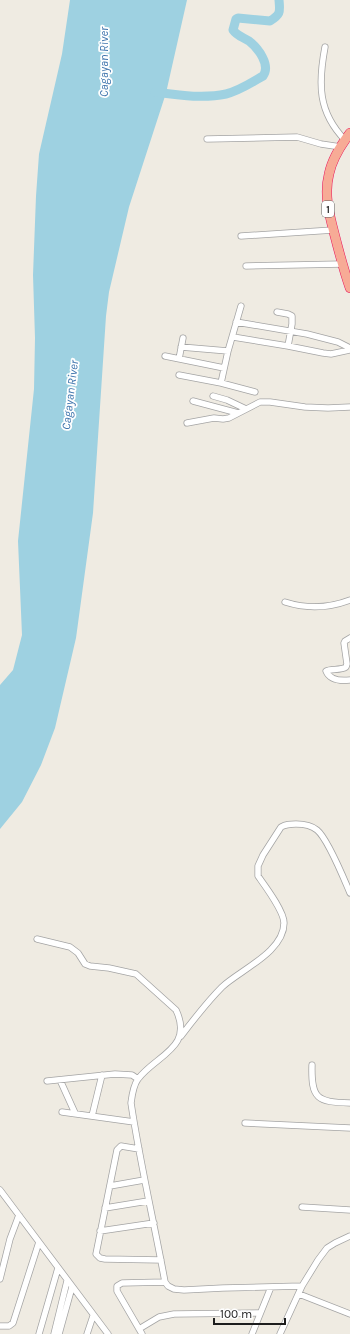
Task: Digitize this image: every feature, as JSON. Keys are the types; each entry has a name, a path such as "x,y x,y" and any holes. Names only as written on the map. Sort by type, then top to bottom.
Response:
{"highway":[{"name":"1","path":"345,140 330,168 327,184 327,198 333,230 350,288"}],"street":[{"path":"325,47 321,70 322,99 333,127 345,140"},
{"path":"207,139 297,137 321,144 345,140"},
{"path":"241,236 333,230"},
{"path":"246,266 343,264"},
{"path":"222,383 228,351 241,306"},
{"path":"277,312 292,316 288,346"},
{"path":"236,322 307,334 338,342 350,349"},
{"path":"233,337 327,353 350,349"},
{"path":"179,358 183,338"},
{"path":"181,347 228,351"},
{"path":"165,356 224,368"},
{"path":"179,375 222,383 255,392"},
{"path":"213,396 227,400 246,409"},
{"path":"193,401 238,413"},
{"path":"187,423 214,418 229,418 260,402 306,407 350,407"},
{"path":"285,602 302,607 321,606 350,600"},
{"path":"350,638 344,641 348,664 346,667 339,670 328,670 326,672 331,678 338,681 350,680"},
{"path":"302,1286 184,1290 168,1286 164,1282 131,1103 135,1084 138,1079 145,1071 170,1051 205,1004 224,986 259,960 282,935 284,927 283,918 258,876 257,870 263,855 281,827 284,825 300,824 311,826 316,829 330,850 350,893"},
{"path":"37,939 70,947 78,953 86,964 90,966 109,968 136,974 176,1010 181,1028 180,1037"},
{"path":"312,1065 312,1086 318,1097 327,1102 350,1103"},
{"path":"47,1080 125,1074 132,1075 138,1079"},
{"path":"92,1116 102,1075"},
{"path":"60,1080 75,1113"},
{"path":"62,1112 134,1122"},
{"path":"245,1124 350,1128"},
{"path":"139,1149 124,1146 118,1148 96,1252 97,1256 100,1258 160,1260"},
{"path":"110,1186 144,1180"},
{"path":"0,1190 93,1316 108,1334"},
{"path":"105,1208 148,1201"},
{"path":"302,1207 350,1210"},
{"path":"0,1279 10,1239 19,1215"},
{"path":"100,1231 154,1223"},
{"path":"280,1334 302,1286 318,1260 327,1248 335,1243 349,1238"},
{"path":"0,1326 9,1326 14,1323 39,1242"},
{"path":"40,1334 58,1268"},
{"path":"54,1334 67,1280"},
{"path":"164,1282 122,1283 117,1286 117,1291 140,1331 159,1318 174,1314 260,1313"},
{"path":"59,1334 72,1287"},
{"path":"252,1334 271,1287"},
{"path":"299,1294 350,1314"},
{"path":"87,1334 93,1316"}],"water":[{"name":"Cagayan River","path":"70,0 187,0 166,93 129,207 109,292 106,316 93,513 76,638 55,728 41,765 22,802 0,829 0,685 13,670 22,635 18,541 34,389 35,338 33,275 39,154 62,54"}],"waterway":[{"path":"155,92 190,96 226,94 236,91 263,76 265,67 259,52 249,41 238,35 233,30 236,19 238,18 270,21 279,12 279,0"}]}
